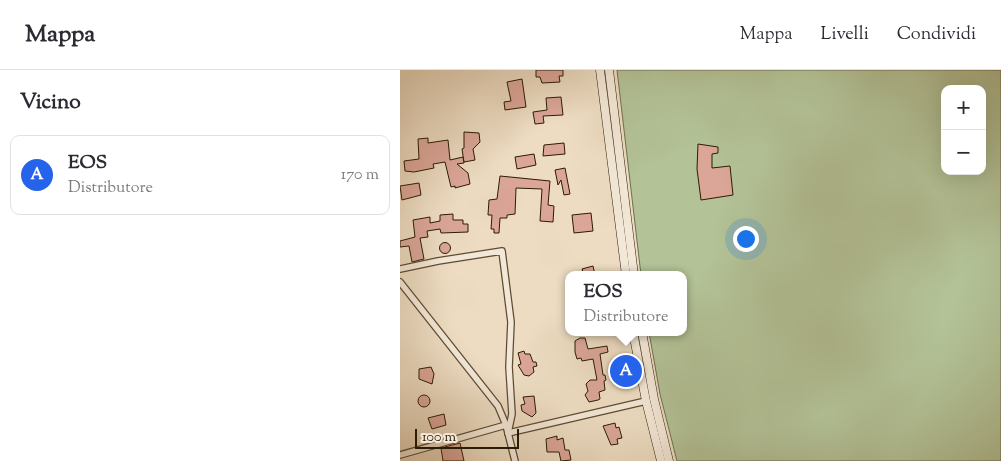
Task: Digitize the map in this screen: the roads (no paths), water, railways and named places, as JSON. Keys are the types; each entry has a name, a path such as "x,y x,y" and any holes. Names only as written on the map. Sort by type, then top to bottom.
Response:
{"street":[{"path":"600,70 625,271"},
{"path":"609,70 634,271"},
{"path":"400,270 438,261 502,251 511,322 509,367 512,414 508,433"},
{"path":"400,282 489,392 506,425 515,461"},
{"path":"634,336 646,400 661,461"},
{"path":"643,336 654,399 670,461"},
{"path":"508,433 646,400"},
{"path":"400,455 506,425"}],"place":[{"name":"EOS","path":"626,371"}]}
